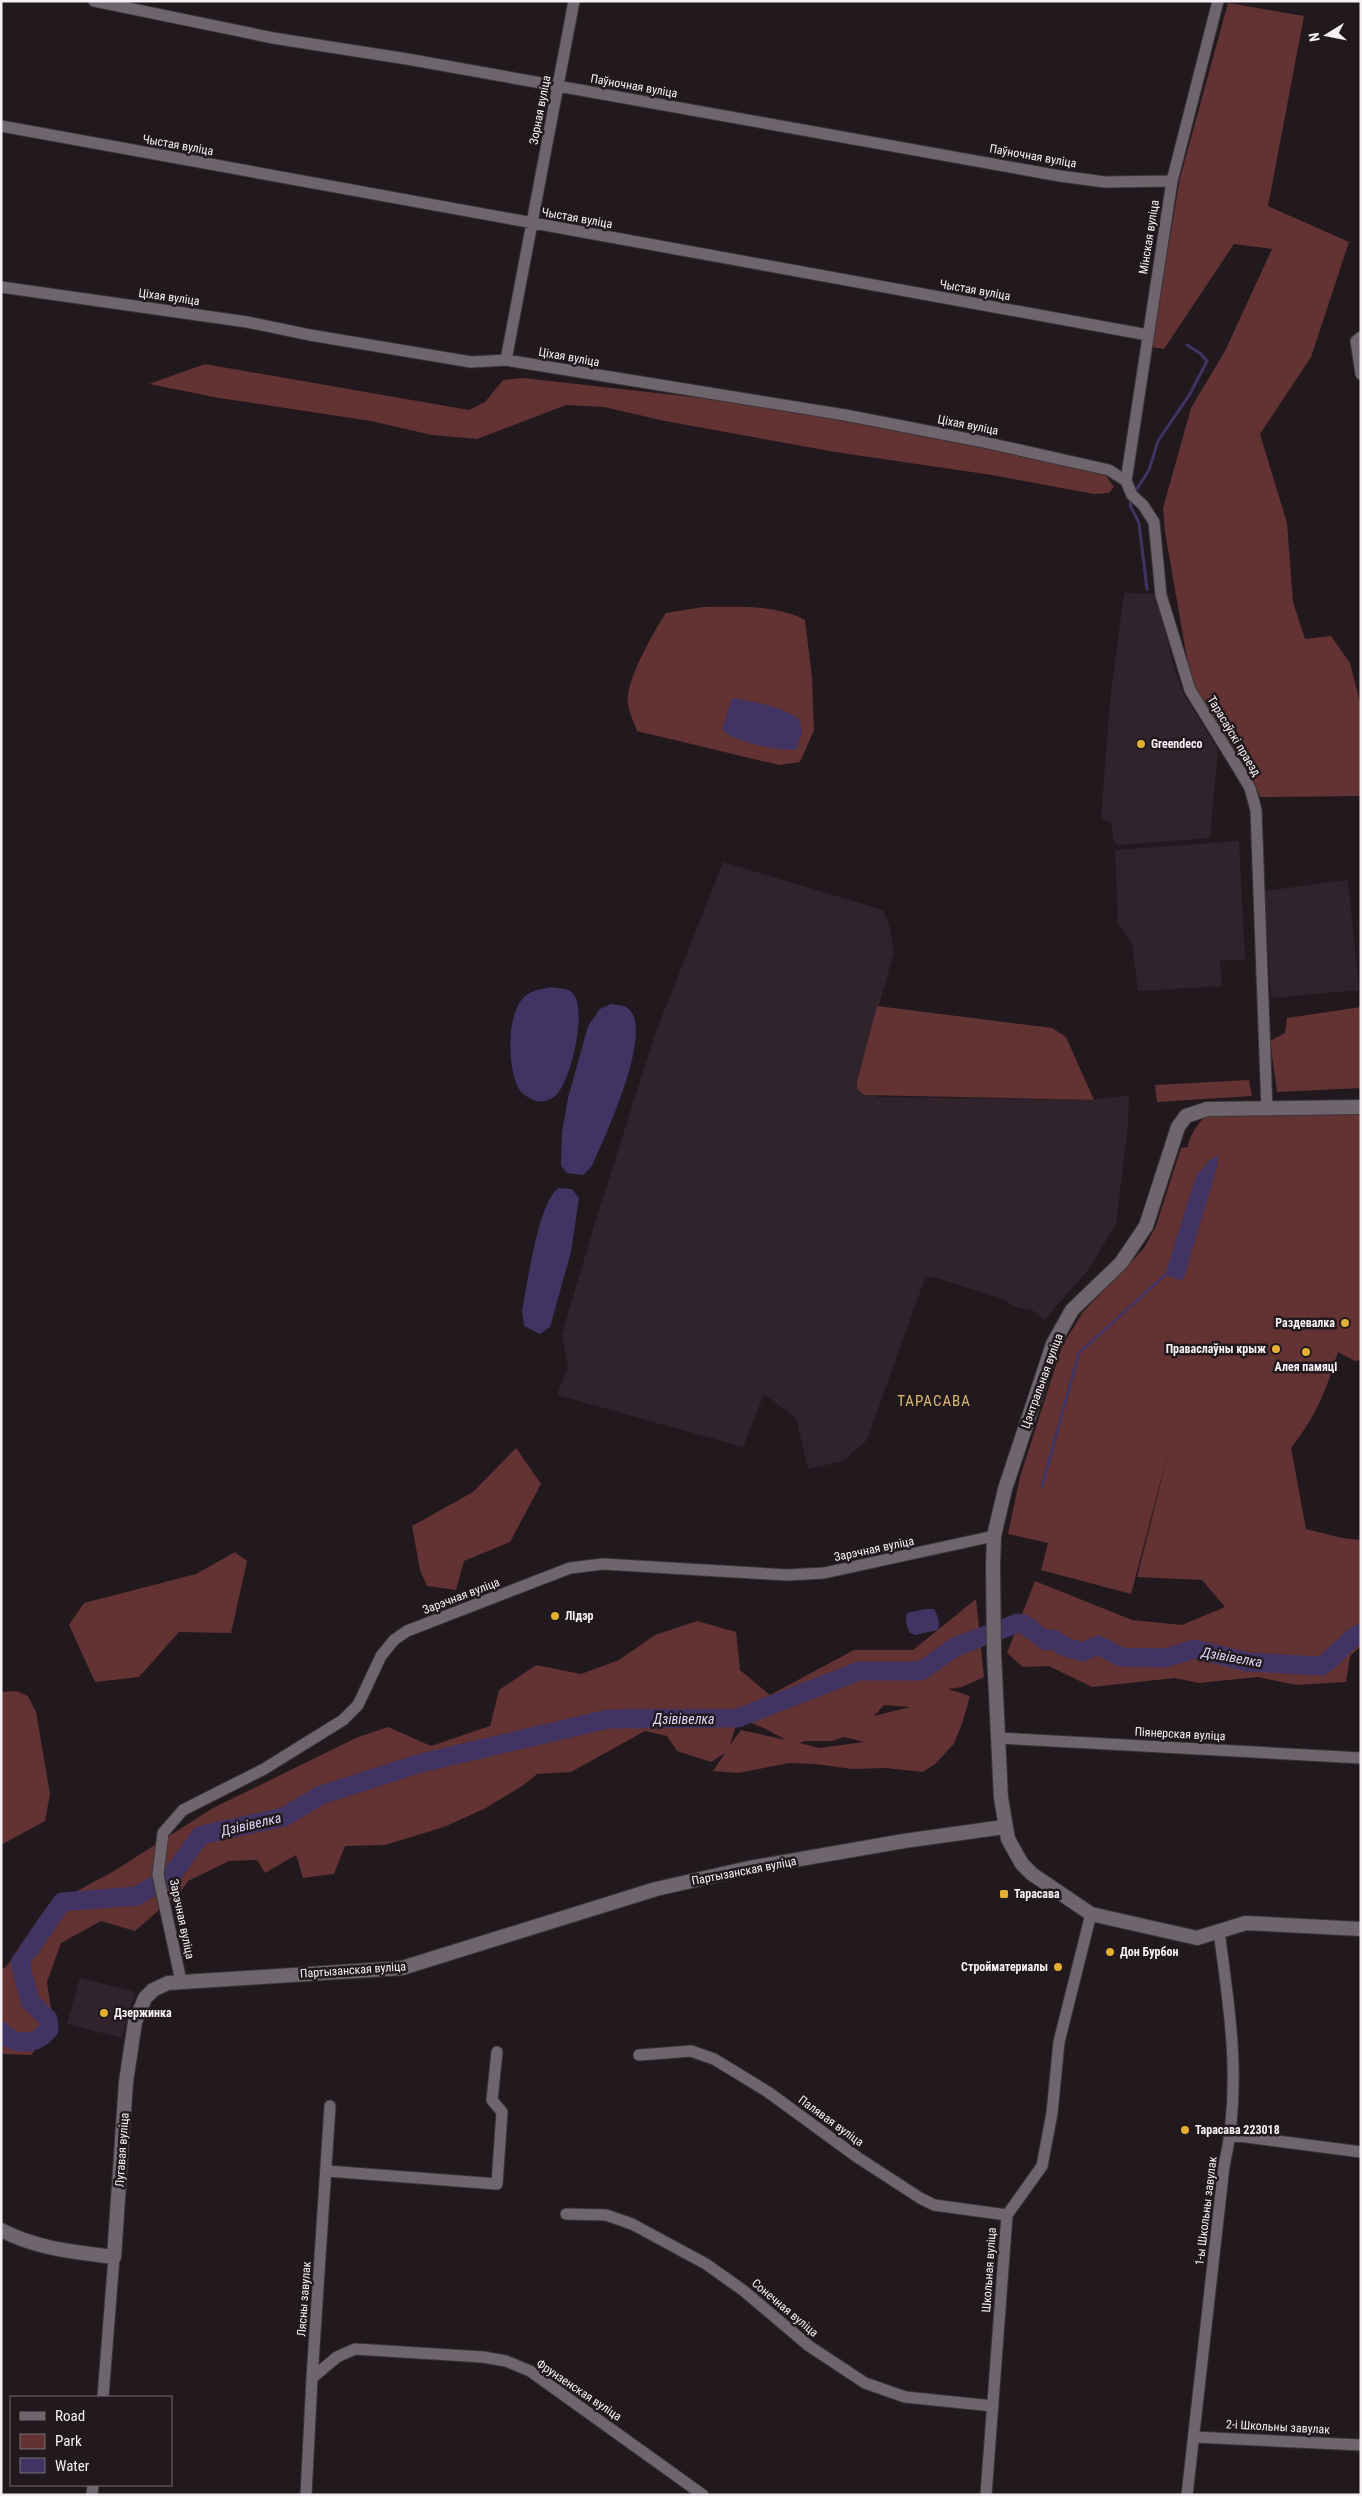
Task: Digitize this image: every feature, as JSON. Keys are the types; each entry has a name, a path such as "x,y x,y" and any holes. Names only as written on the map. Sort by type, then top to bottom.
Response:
{"street":[{"name":"Паўночная вуліца","path":"94,1 273,38 406,59 1060,176 1106,182 1172,181"},
{"name":"Зорная вуліца","path":"506,360 574,1"},
{"name":"Мінская вуліца","path":"1126,481 1172,181 1218,1"},
{"name":"Чыстая вуліца","path":"1,126 1148,335"},
{"name":"Ціхая вуліца","path":"1,287 247,322 310,335 375,344 471,362 506,360 845,415 988,443 1109,470 1126,481"},
{"path":"1361,336 1356,341 1361,374"},
{"name":"Тарасаўскі праезд","path":"1126,481 1132,495 1143,505 1154,522 1161,595 1190,690 1250,788 1256,810 1267,1110"},
{"name":"Цэнтральная вуліца","path":"1004,1827 992,1612 994,1536 1005,1489 1053,1344 1072,1310 1121,1263 1142,1232 1155,1204 1172,1141 1178,1127 1186,1116 1207,1109 1267,1110 1361,1107"},
{"name":"Зарэчная вуліца","path":"180,1981 160,1882 163,1833 183,1810 264,1769 342,1720 358,1705 381,1656 394,1640 407,1631 570,1568 603,1564 787,1575 824,1573 994,1536"},
{"name":"Піянерская вуліца","path":"998,1738 1361,1758"},
{"path":"1004,1827 1016,1855 1027,1870 1091,1914 1198,1938 1246,1923 1361,1929"},
{"name":"Партызанская вуліца","path":"131,2043 135,2022 145,1998 153,1990 168,1983 402,1968 656,1889 759,1866 904,1841 1004,1827"},
{"name":"Школьная вуліца","path":"986,2495 1007,2215 1042,2166 1052,2113 1059,2042 1091,1914"},
{"name":"1-ы Школьны завулак","path":"1188,2495 1224,2166 1232,2135 1234,2059 1219,1932"},
{"name":"Лугавая вуліца","path":"103,2396 131,2043"},
{"name":"Палявая вуліца","path":"639,2055 691,2051 714,2059 768,2092 857,2157 920,2198 934,2205 1007,2215"},
{"path":"327,2171 497,2184 502,2112 492,2100 497,2052"},
{"name":"Лясны завулак","path":"306,2495 330,2106"},
{"path":"1232,2135 1361,2152"},
{"name":"Сонечная вуліца","path":"566,2214 606,2215 632,2224 706,2264 744,2291 809,2346 865,2383 905,2397 993,2406"},
{"path":"1,2230 17,2238 49,2248 114,2257"},
{"name":"Фрунзенская вуліца","path":"312,2378 337,2357 355,2349 483,2357 506,2361 530,2371 703,2495"},
{"name":"2-і Школьны завулак","path":"1194,2436 1361,2445"}],"shaded area":[{"path":"1124,593 1156,594 1173,664 1183,693 1218,750 1210,838 1119,845 1114,842 1111,823 1101,818 1110,701"},
{"path":"1239,841 1245,959 1220,961 1222,986 1138,991 1132,943 1118,924 1115,850"},
{"path":"723,862 883,910 889,924 894,952 857,1082 877,1097 1094,1100 1129,1095 1128,1126 1116,1224 1088,1270 1044,1320 1034,1311 1013,1306 1003,1299 930,1276 925,1278 867,1440 843,1461 808,1469 796,1418 764,1394 743,1447 557,1395 568,1366 562,1335 594,1226 654,1037"},
{"path":"1348,880 1359,990 1271,998 1264,891"},
{"path":"80,1978 135,1992 122,2038 67,2024"}],"green space":[{"path":"1228,3 1304,16 1268,206 1349,242 1311,357 1260,434 1287,523 1293,602 1305,639 1331,636 1350,663 1361,706 1361,796 1260,797 1253,779 1191,682 1165,532 1163,508 1191,408 1225,351 1272,249 1234,244 1164,349 1151,347 1180,178"},
{"path":"205,364 469,410 485,402 503,380 523,378 782,407 1074,464 1105,474 1114,487 1109,493 1094,494 992,475 835,452 665,421 604,407 566,405 477,439 432,435 371,421 219,398 149,384"},
{"path":"703,607 768,609 781,611 805,620 812,677 814,730 800,762 779,765 637,731 628,705 628,695 635,671 654,632 666,613"},
{"path":"877,1006 1052,1028 1066,1037 1094,1100 864,1095 857,1089 857,1082"},
{"path":"1361,1007 1361,1088 1277,1092 1270,1041 1285,1033 1287,1018"},
{"path":"1249,1080 1252,1096 1157,1102 1155,1085"},
{"path":"1361,1110 1361,1360 1355,1361 1338,1352 1319,1403 1291,1448 1306,1529 1342,1538 1361,1540 1361,1646 1350,1656 1346,1682 1296,1685 1258,1677 1199,1683 1175,1678 1092,1687 1049,1666 1023,1667 1007,1653 1035,1581 1132,1620 1182,1625 1225,1607 1202,1580 1137,1577 1172,1438 1131,1594 1041,1570 1048,1543 1008,1534 1020,1477 1062,1346 1083,1312 1144,1248 1156,1226 1181,1148 1188,1147 1192,1134 1204,1118 1214,1115"},
{"path":"516,1448 541,1484 510,1542 464,1561 456,1590 427,1586 420,1570 412,1526 473,1492"},
{"path":"235,1552 247,1561 231,1633 179,1632 139,1677 95,1682 69,1625 84,1603 196,1574"},
{"path":"976,1599 984,1677 962,1687 948,1689 970,1696 962,1724 953,1745 935,1764 923,1772 886,1768 852,1769 816,1764 789,1763 738,1773 713,1771 725,1753 711,1762 677,1751 667,1736 645,1731 571,1772 537,1774 525,1784 486,1808 444,1827 385,1845 345,1846 334,1874 303,1878 296,1855 265,1873 257,1860 229,1861 188,1881 181,1891 135,1931 101,1921 61,1943 47,1982 51,2009 32,2055 4,2054 1,2052 1,1969 6,1967 46,1908 114,1871 213,1808 358,1737 388,1727 431,1746 490,1726 499,1690 536,1665 581,1674 619,1660 655,1635 697,1621 736,1632 740,1670 770,1695 854,1650 913,1650","holes":["884,1705 910,1707 874,1716","738,1718 764,1728 786,1740 741,1730 730,1745","844,1737 864,1742 819,1748 800,1743 804,1741 832,1741"]},
{"path":"16,1691 28,1696 36,1712 50,1794 45,1821 1,1845 1,1692"}],"water":[{"path":"732,698 776,708 800,720 802,734 796,750 768,747 747,742 737,739 722,730"},
{"path":"551,987 568,990 576,998 578,1025 572,1059 562,1087 552,1098 538,1102 523,1094 519,1089 512,1068 510,1041 514,1015 525,996 534,991"},
{"path":"611,1004 626,1007 634,1018 636,1036 632,1059 616,1109 592,1166 583,1175 567,1173 561,1166 562,1132 568,1098 588,1026 600,1009"},
{"path":"1218,1155 1217,1167 1183,1281 1165,1275 1196,1176 1210,1160"},
{"path":"558,1188 572,1189 579,1198 571,1252 550,1327 540,1334 524,1326 522,1310 539,1226 551,1197"},
{"path":"934,1609 939,1624 938,1630 915,1635 909,1632 906,1622 907,1613"}],"waterway":[{"path":"1135,492 1149,470 1158,441 1190,394 1207,361 1201,354 1187,345"},
{"path":"1132,498 1130,505 1139,523 1147,589"},
{"path":"1042,1486 1079,1353 1165,1275"},
{"name":"Дзівівелка","path":"28,1951 62,1902 137,1896 172,1875 201,1835 284,1817 321,1795 421,1763 608,1719 738,1718 859,1671 921,1671 955,1647 1018,1623 1024,1624 1046,1641 1053,1639 1065,1647 1083,1652 1098,1645 1121,1657 1165,1658 1194,1649 1248,1662 1321,1666 1350,1640 1361,1633"},
{"name":"Дзівівелка","path":"1,2031 12,2040 25,2042 38,2038 49,2029 48,2019 30,2001 20,1963 22,1960"}],"place":[{"name":"Greendeco","path":"1141,744"},
{"name":"Раздевалка","path":"1345,1323"},
{"name":"Праваслаўны крыж","path":"1276,1349"},
{"name":"Алея памяці","path":"1306,1352"},
{"name":"Лідэр","path":"555,1616"},
{"name":"Тарасава","path":"1004,1894"},
{"name":"Дон Бурбон","path":"1110,1952"},
{"name":"Стройматериалы","path":"1058,1967"},
{"name":"Дзержинка","path":"104,2013"},
{"name":"Тарасава 223018","path":"1185,2130"}],"district":[{"name":"ТАРАСАВА","path":"934,1401"}]}
